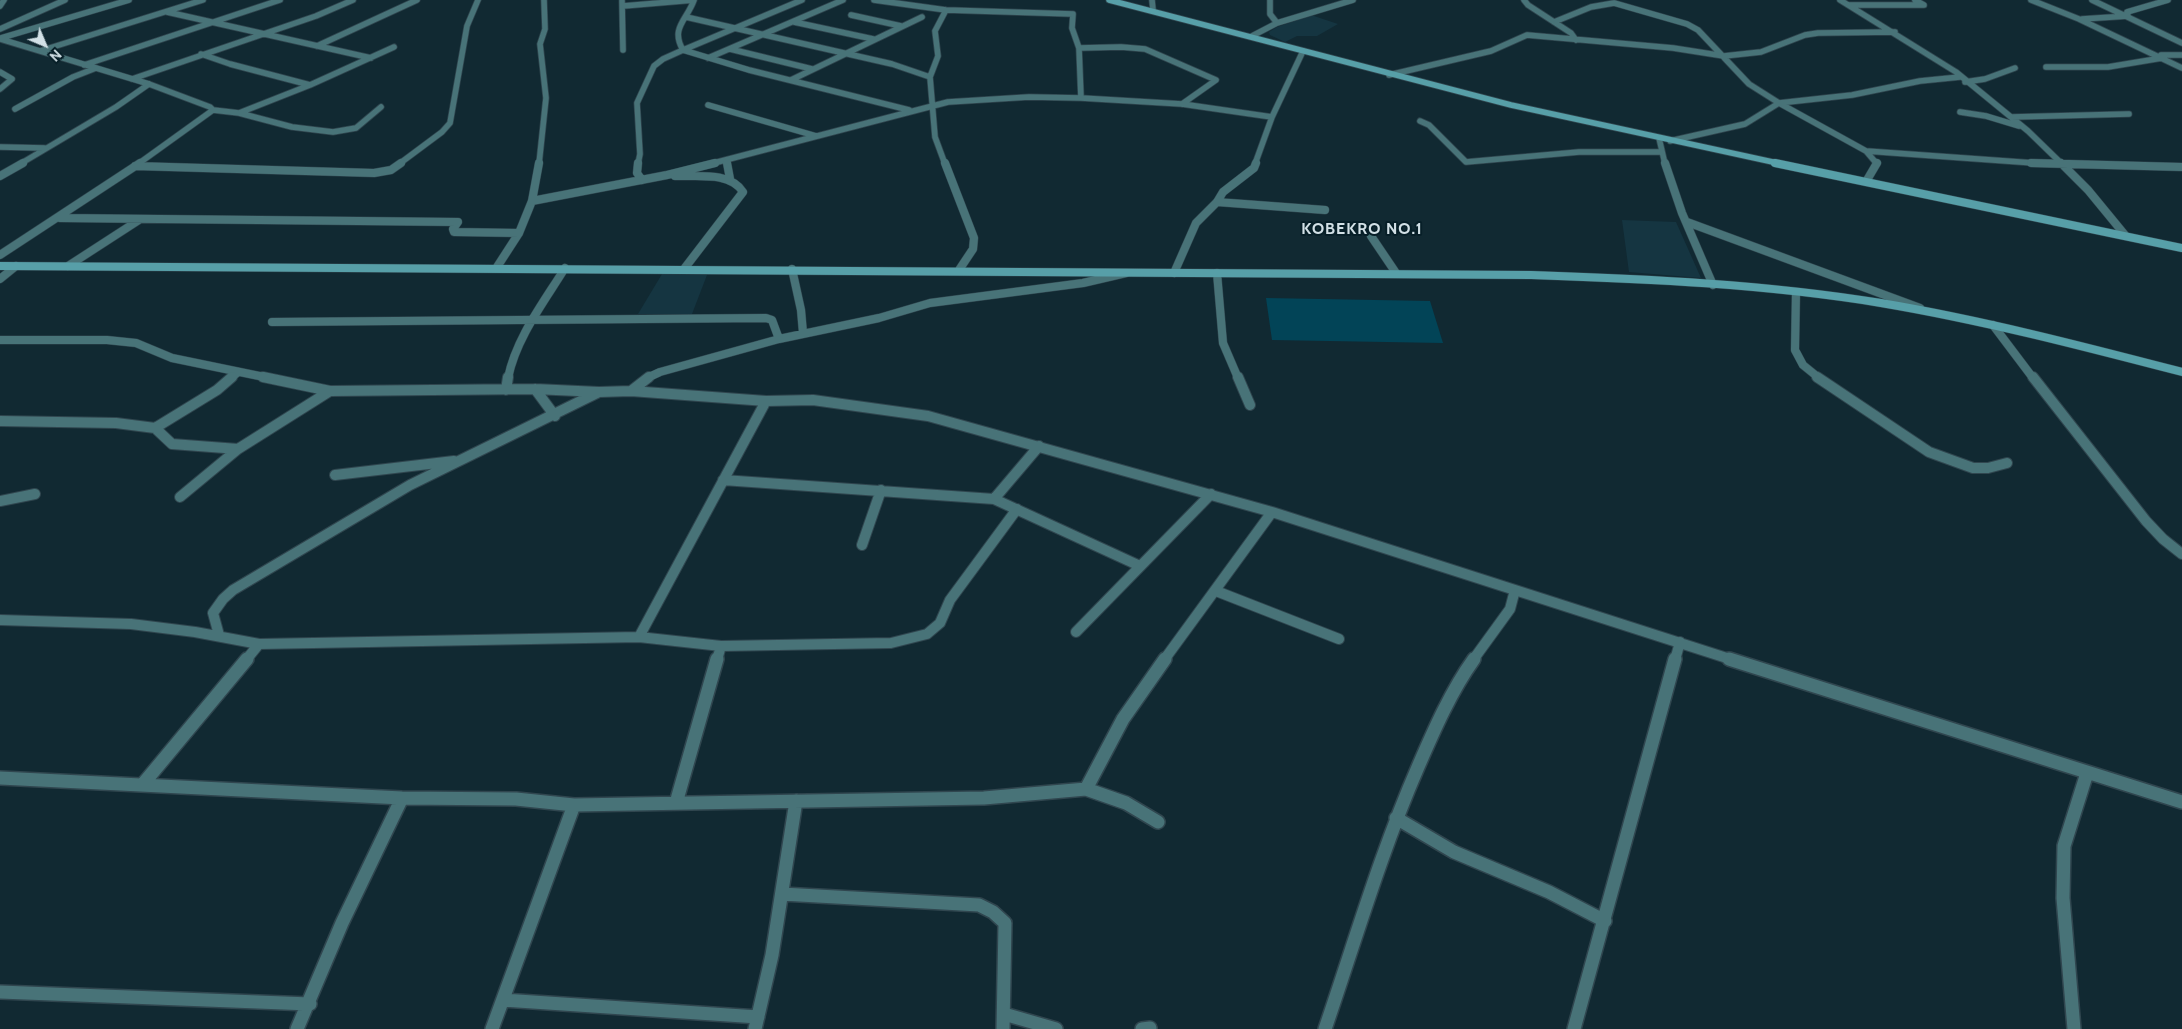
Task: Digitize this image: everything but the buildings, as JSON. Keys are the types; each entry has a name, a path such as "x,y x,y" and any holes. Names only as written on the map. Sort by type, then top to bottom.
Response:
{"main road":[{"path":"1109,0 1252,36 1390,74 1670,141 1867,180 2182,248"},
{"path":"0,266 497,267 1396,273 1571,276 1796,292 1927,310 2182,372"}],"street":[{"path":"0,6 4,0"},
{"path":"0,29 65,0"},
{"path":"0,39 129,0"},
{"path":"40,51 203,0"},
{"path":"84,65 280,0"},
{"path":"132,79 316,16 353,0"},
{"path":"317,46 417,0"},
{"path":"135,166 374,173 391,170 442,132 450,123 467,26 478,0"},
{"path":"497,267 519,233 532,200 541,152 546,98 540,44 545,29 544,0"},
{"path":"623,50 622,3 694,0 692,8 676,35 677,41 683,50 791,80 911,110"},
{"path":"642,180 637,173 640,154 638,103 654,66 663,59 683,50 802,0"},
{"path":"708,58 843,0"},
{"path":"874,0 946,10 1073,14 1072,28 1079,48 1081,98"},
{"path":"1152,0 1153,10"},
{"path":"1270,0 1270,14 1277,23"},
{"path":"1252,36 1277,23 1353,0"},
{"path":"1524,0 1528,6 1571,33 1576,40"},
{"path":"1840,0 1895,32 1956,72 1963,80 2012,117 2065,165 2098,200 2125,235"},
{"path":"1848,5 1924,5 1915,0"},
{"path":"2031,0 2079,19 2182,68"},
{"path":"2092,0 2182,43"},
{"path":"2128,16 2127,12 2168,0"},
{"path":"1554,22 1572,13 1606,4 1624,5 1687,24 1698,30 1749,84 1779,103 1866,151 1877,163 1867,180"},
{"path":"946,10 935,32 938,56 930,77 935,137 974,238 973,249 959,270"},
{"path":"167,12 371,58"},
{"path":"851,15 901,26"},
{"path":"2079,19 2128,16"},
{"path":"686,17 892,64 930,77"},
{"path":"791,80 922,17"},
{"path":"794,22 873,39"},
{"path":"1390,74 1491,51 1527,35 1673,48 1724,56 1762,52 1805,35 1818,33 1895,32"},
{"path":"0,39 149,84 210,107 213,110 239,113 292,127 333,132 356,128 381,107"},
{"path":"239,113 310,85 394,47"},
{"path":"1079,48 1121,47 1145,49 1216,80 1182,104"},
{"path":"730,49 812,69"},
{"path":"1174,273 1196,223 1223,192 1254,168 1272,117 1303,51"},
{"path":"201,54 310,85"},
{"path":"2046,67 2108,66 2182,55"},
{"path":"15,109 73,77 96,68"},
{"path":"1670,141 1745,124 1779,103 1852,96 1920,81 1985,79 2015,68"},
{"path":"0,72 12,79 0,89"},
{"path":"0,176 149,84"},
{"path":"532,200 667,175 911,110 948,102 1029,96 1081,98 1182,104 1272,117"},
{"path":"708,105 817,136"},
{"path":"0,255 59,218 213,110"},
{"path":"1960,112 1986,116 2023,127"},
{"path":"2012,117 2129,114"},
{"path":"1420,121 1429,125 1466,162 1579,152 1661,152"},
{"path":"1659,138 1661,152 1713,285"},
{"path":"0,147 45,148"},
{"path":"1866,151 2065,165 2182,167"},
{"path":"726,160 730,179"},
{"path":"667,175 730,179 742,187 743,192 684,269"},
{"path":"1216,202 1326,210"},
{"path":"59,218 458,222 453,229 454,232 519,233"},
{"path":"68,266 139,220"},
{"path":"1687,222 1821,273 1927,310"},
{"path":"1371,236 1396,273"},
{"path":"0,279 16,266"},
{"path":"506,390 510,363 532,321 565,268"},
{"path":"792,269 801,310 803,333"},
{"path":"631,391 649,377 660,372 803,333 879,318 930,303 1083,283 1127,272"},
{"path":"1217,273 1223,343 1250,405"},
{"path":"1796,292 1794,350 1803,365 1827,385 1928,452 1973,468 1988,468 2007,463"},
{"path":"272,322 766,318 772,320 779,339"},
{"path":"1993,325 2078,436 2152,528 2182,554"},
{"path":"0,340 107,340 136,343 172,358 330,391 535,389 600,392 631,391 766,401 813,400 928,416 1272,512 1680,642 1811,686 2182,802"},
{"path":"155,428 216,390 237,373"},
{"path":"535,389 555,416"},
{"path":"180,496 238,449 330,391"},
{"path":"219,635 213,614 223,599 233,590 410,485 555,416 600,392"},
{"path":"639,637 766,401"},
{"path":"0,421 116,423 155,428 172,444 238,449"},
{"path":"994,499 1039,446"},
{"path":"335,475 462,460"},
{"path":"723,480 994,499 1140,566"},
{"path":"862,545 881,490"},
{"path":"0,501 35,494"},
{"path":"1076,632 1211,494"},
{"path":"0,620 66,620 219,635 260,644 639,637 720,646 891,643 927,634 940,622 950,600 1017,508"},
{"path":"1086,789 1123,719 1272,512"},
{"path":"1326,1029 1396,818 1433,732 1464,674 1510,609 1515,590"},
{"path":"1216,591 1339,639"},
{"path":"1574,1029 1680,642"},
{"path":"143,784 260,644"},
{"path":"676,803 720,646"},
{"path":"2074,1029 2063,898 2064,846 2087,773"},
{"path":"0,778 402,798 516,799 574,805 984,798 1086,789 1126,803 1158,822"},
{"path":"297,1029 310,1004 327,958 354,896 402,798"},
{"path":"503,1000 757,1023 772,955 796,801"},
{"path":"492,1029 574,805"},
{"path":"1396,818 1454,852 1549,892 1605,921"},
{"path":"782,894 979,905 992,912 1004,924 1003,1022 1056,1029"},
{"path":"0,992 310,1004"},
{"path":"1142,1029 1150,1028"}],"shaded area":[{"path":"1311,15 1338,24 1317,36 1297,36 1285,42 1270,35 1269,32 1277,27"},
{"path":"1622,220 1676,222 1701,278 1629,272"},
{"path":"662,274 707,275 692,314 638,314"},
{"path":"1266,298 1430,301 1443,343 1272,340"}],"district":[{"name":"KOBEKRO NO.1","path":"1362,229"}]}
